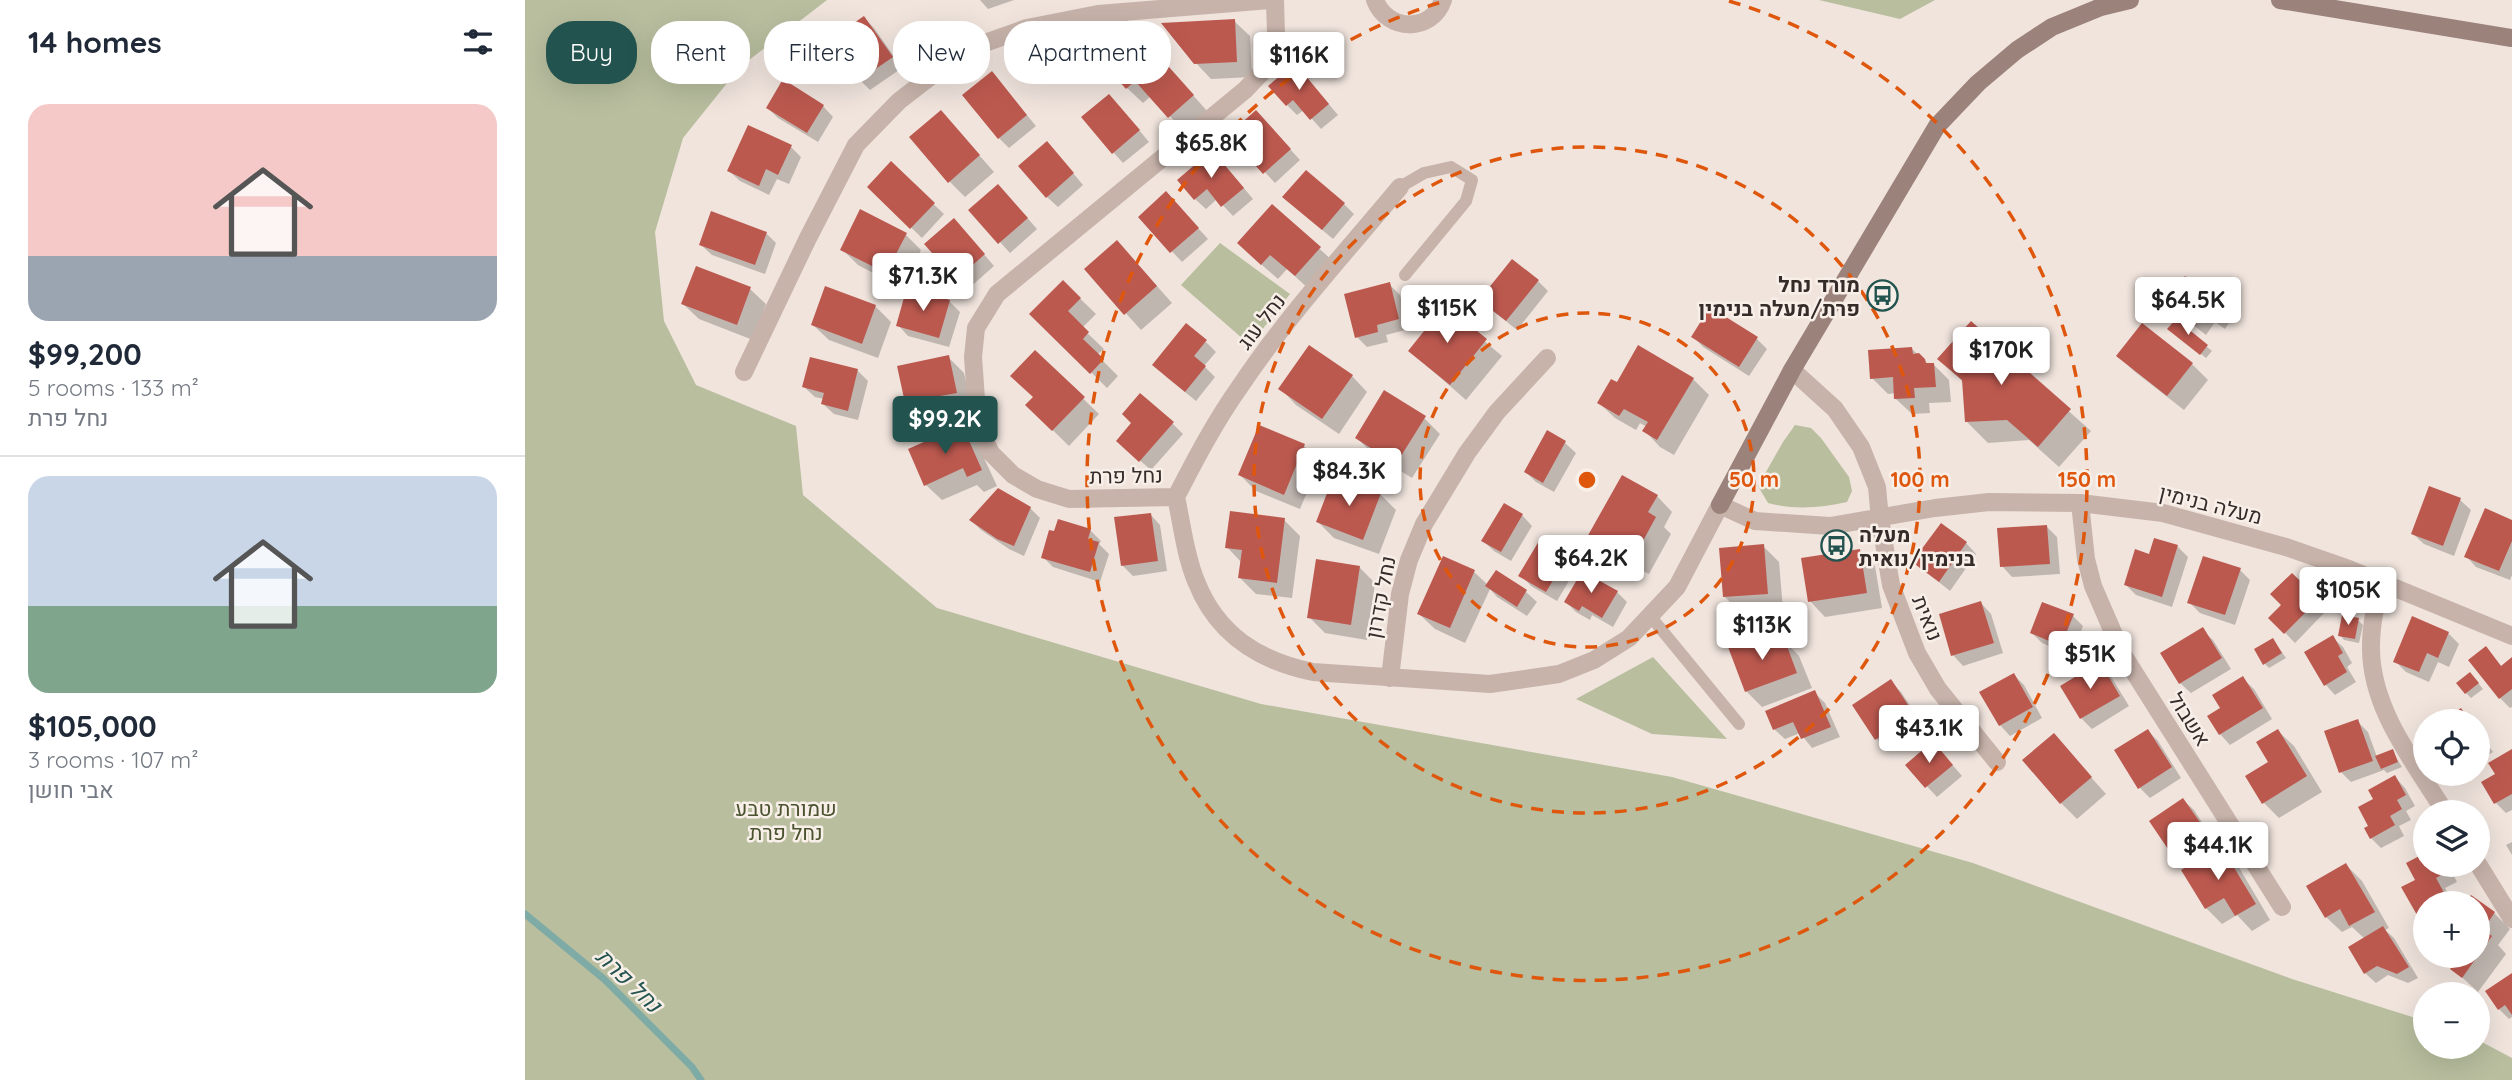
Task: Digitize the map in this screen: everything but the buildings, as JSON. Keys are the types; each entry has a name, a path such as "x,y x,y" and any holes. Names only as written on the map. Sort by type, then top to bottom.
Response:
{"street":[{"name":"נחל פרת","path":"744,372 807,238 856,145 899,101 965,50 1027,28 1098,14 1272,0 1276,34 1265,69 1219,114 997,294 976,328 973,357 978,427 991,453 1013,475 1037,489 1069,499 1177,497 1196,581 1212,611 1234,637 1260,655 1286,667 1313,672 1390,678 1490,684 1559,674 1594,660 1629,638 1677,587 1720,505"},
{"path":"1375,0 1382,13 1391,20 1413,25 1433,16 1443,0"},
{"path":"1720,505 1792,370 1937,126 1978,83 2017,50 2043,33 2101,8 2130,0"},
{"path":"2280,0 2512,37"},
{"name":"נחל עוג","path":"1177,497 1208,435 1242,382 1400,187"},
{"name":"נחל קדרון","path":"1390,678 1400,594 1409,560 1424,524 1467,453 1497,412 1547,358"},
{"name":"נואית","path":"1792,370 1835,409 1861,447 1877,487 1891,585 1917,653 1938,689 1997,762"},
{"name":"מעלה בנימין","path":"1720,505 1755,521 1830,526 1935,508 1989,502 2080,503 2163,513 2286,547 2381,582 2512,636"},
{"name":"אשבול","path":"2080,503 2086,559 2106,621 2122,653 2281,907"},
{"path":"2381,582 2370,647 2375,680 2385,712 2438,800"},
{"path":"2486,877 2512,919"}],"lane":[{"path":"1400,187 1424,173 1451,167 1472,180 1466,201 1405,275"},
{"path":"1651,617 1739,724"}],"green space":[{"name":"שמורת טבע נחל פרת","path":"525,0 827,0 800,21 764,21 764,49 750,59 750,21 651,21 651,84 726,84 683,138 655,232 664,321 696,385 796,426 803,495 937,608 1261,704 1672,777 1973,863 2292,979 2413,1017 2413,1059 2490,1059 2490,1046 2512,1058 2512,1080 525,1080"},
{"path":"1819,0 1935,0 1900,19"},
{"path":"1220,243 1290,294 1250,345 1181,285"},
{"path":"1795,425 1811,428 1849,477 1852,491 1847,502 1807,507 1768,503 1758,486"},
{"path":"1653,657 1727,739 1652,734 1576,699"}],"waterway":[{"name":"נחל פרת","path":"525,914 604,979 692,1067 701,1080"}],"place":[{"name":"מורד נחל פרת/מעלה בנימין","path":"1883,296"},
{"name":"מעלה בנימין/נואית","path":"1836,546"}]}
